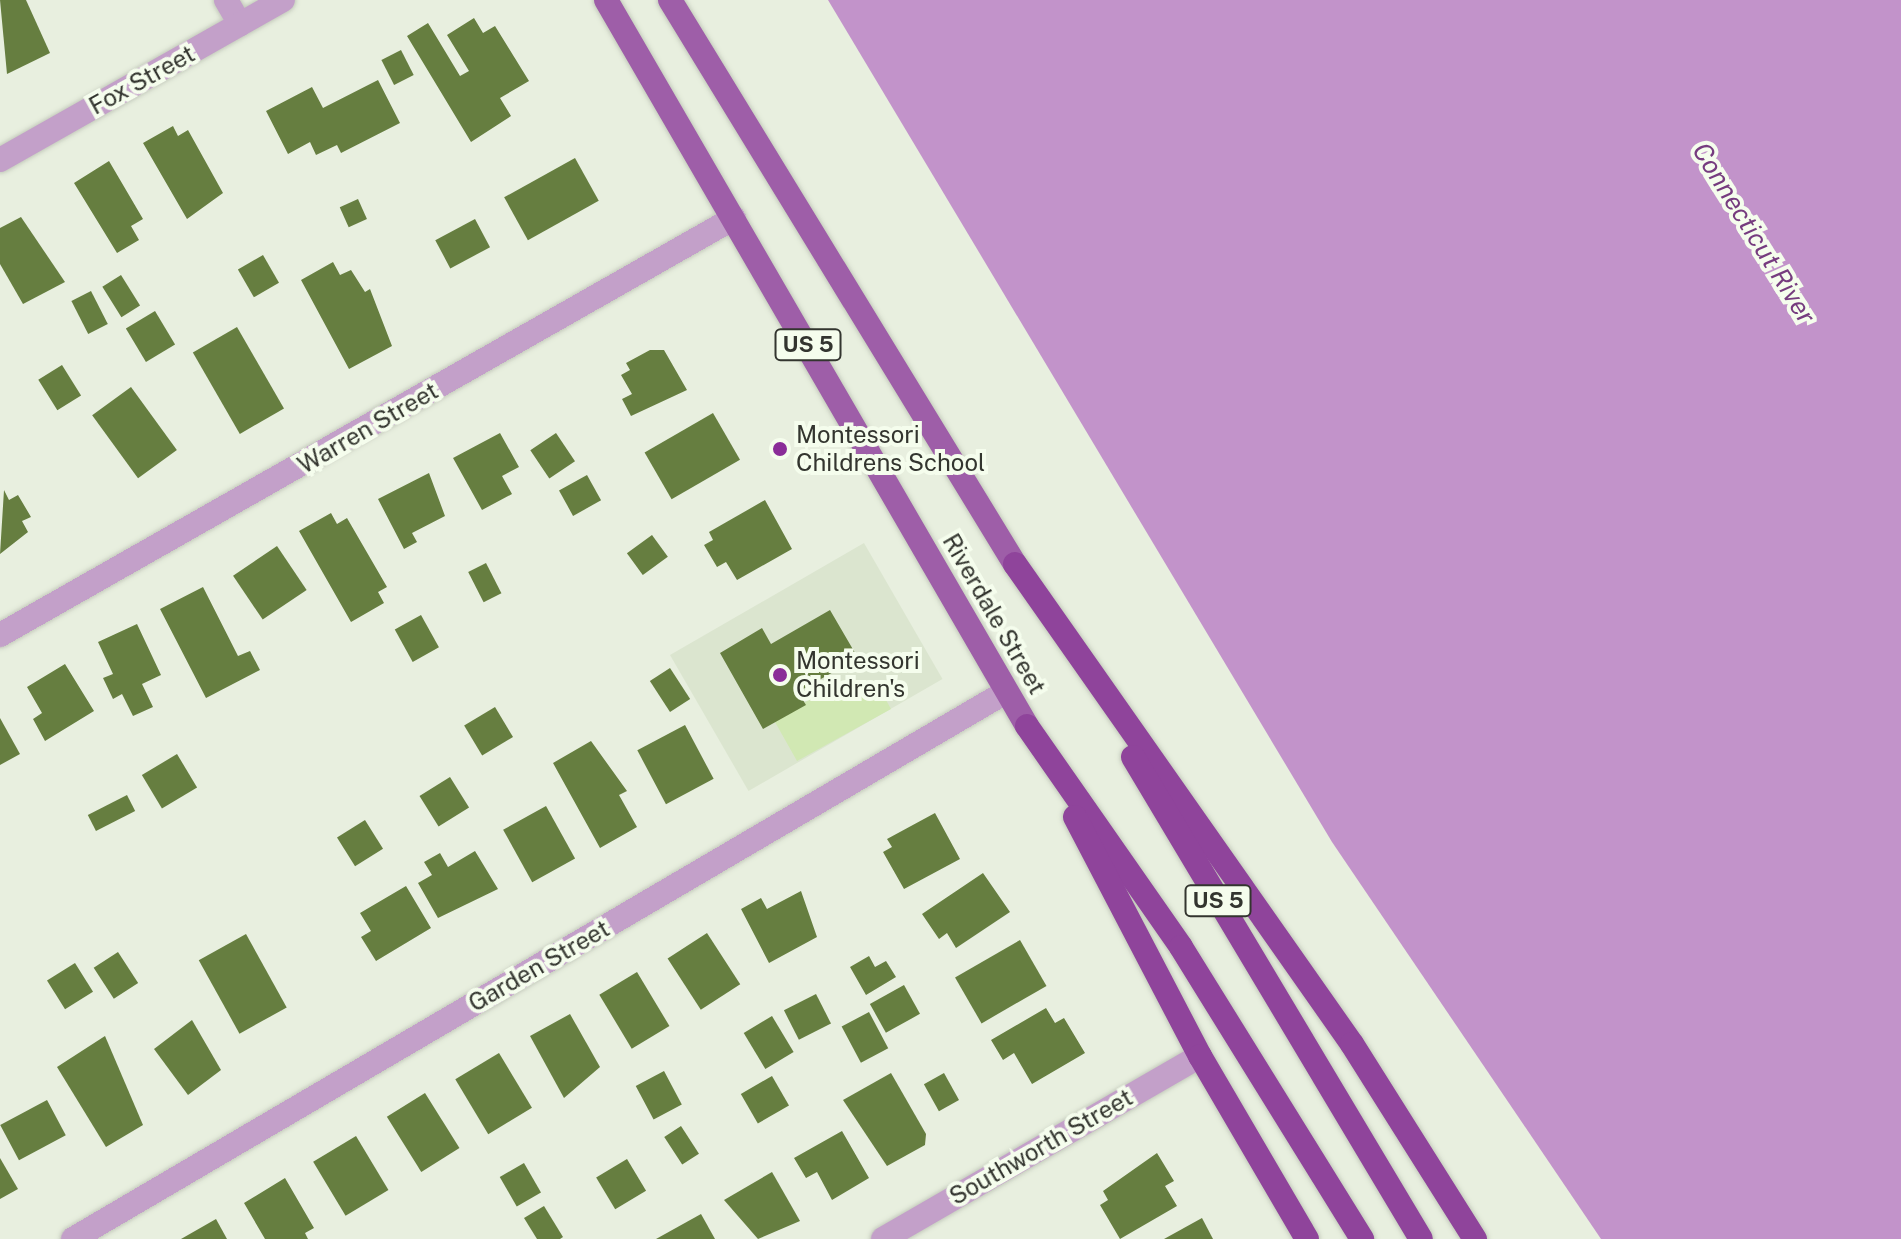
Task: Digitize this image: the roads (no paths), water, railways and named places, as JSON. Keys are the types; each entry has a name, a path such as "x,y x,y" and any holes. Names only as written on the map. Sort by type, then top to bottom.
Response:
{"highway":[{"name":"Riverdale Street","path":"1015,564 1421,1239"},
{"path":"1015,564 1352,1044 1475,1239"},
{"name":"Riverdale Street","path":"1027,726 1181,947 1362,1239"},
{"path":"1027,726 1200,1056 1307,1239"}],"main road":[{"name":"Riverdale Street","path":"606,0 734,218 1004,693 1027,726"},
{"name":"Riverdale Street","path":"670,0 1015,564"}],"street":[{"path":"226,0 240,24"},
{"name":"Fox Street","path":"0,160 283,0"},
{"name":"Warren Street","path":"0,635 734,218"},
{"name":"Garden Street","path":"73,1239 1004,693"},
{"name":"Southworth Street","path":"883,1239 1200,1056"}],"water":[{"name":"Connecticut River","path":"828,0 1901,0 1901,1239 1601,1239 1332,842"}],"place":[{"name":"Montessori Childrens School","path":"780,449"},
{"name":"Montessori Children's","path":"780,675"}]}
